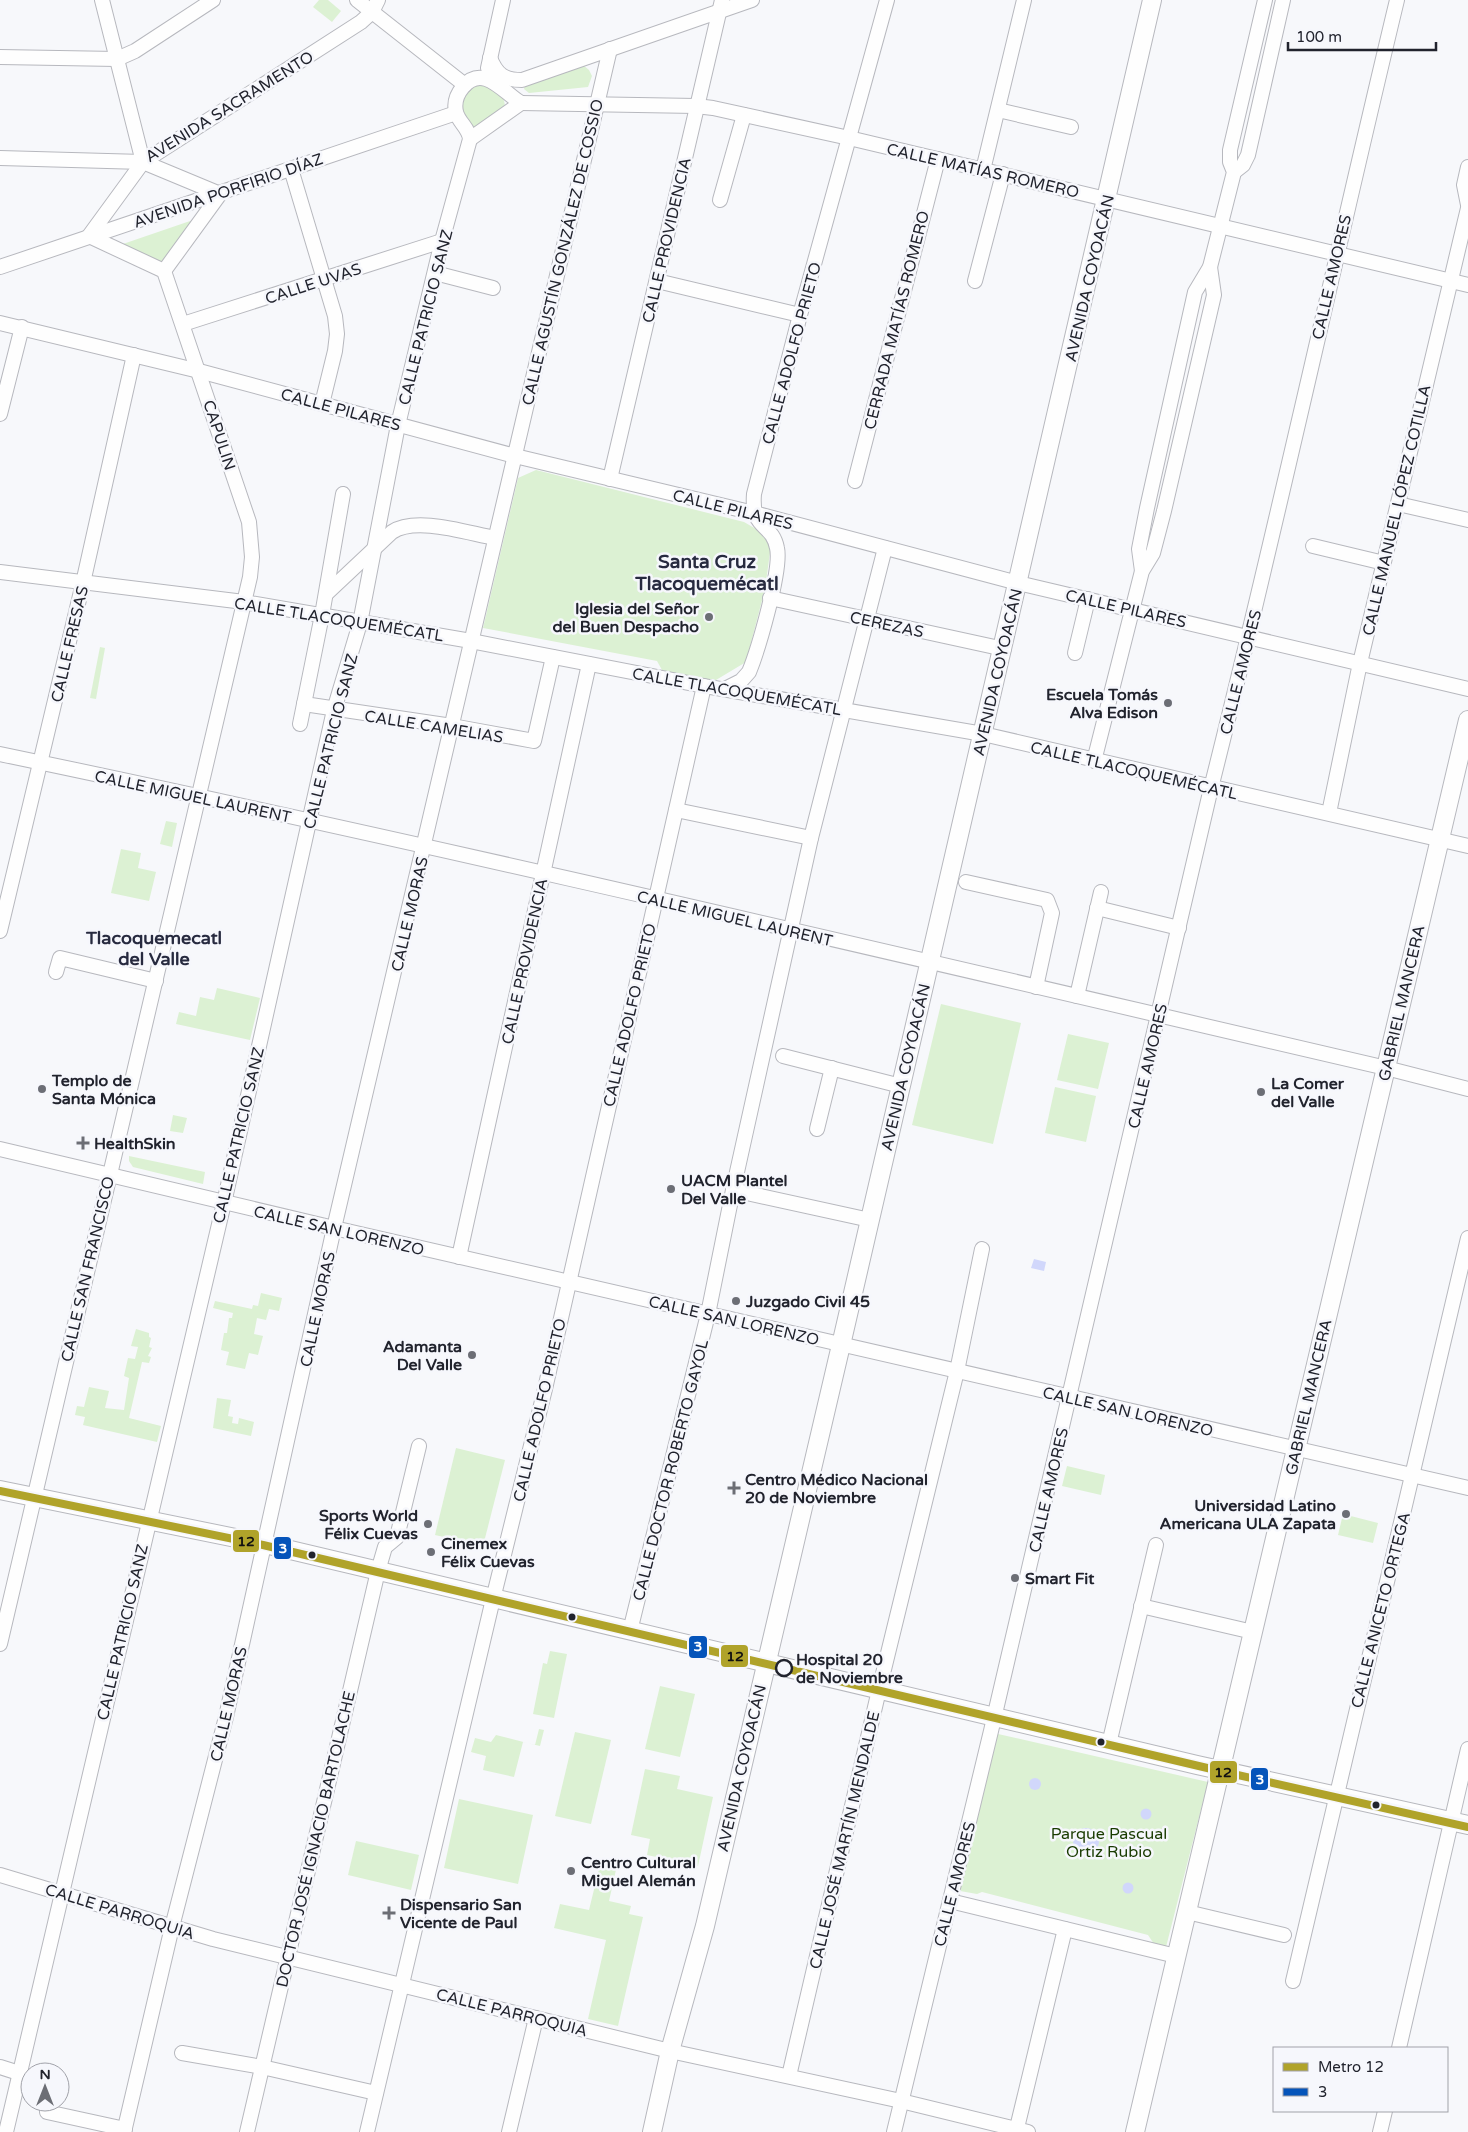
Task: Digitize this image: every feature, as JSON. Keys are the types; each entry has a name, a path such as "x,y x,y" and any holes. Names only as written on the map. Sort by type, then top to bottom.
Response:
{"main road":[{"name":"AVENIDA COYOACÁN","path":"652,2132 670,2051 705,1926 929,962 1004,649 1152,0"},
{"name":"GABRIEL MANCERA","path":"1135,2132 1468,720"},
{"path":"0,1490 264,1544 1220,1770 1468,1825"}],"street":[{"path":"102,0 143,162"},
{"path":"0,57 117,59 135,51 213,0"},
{"path":"357,0 375,6 465,85"},
{"path":"485,79 503,0"},
{"path":"490,58 495,70 502,76 511,80 522,80 610,49 721,6 752,0"},
{"name":"CALLE ADOLFO PRIETO","path":"754,513 754,494 800,315 887,0"},
{"path":"983,170 1024,0"},
{"path":"1142,571 1140,549 1147,508 1195,292 1210,267 1234,172 1230,162 1230,150 1265,0"},
{"path":"1234,172 1243,165 1248,155 1283,0"},
{"name":"CALLE AMORES","path":"894,2132 994,1717 1211,788 1249,637 1336,254 1397,0"},
{"name":"AVENIDA SACRAMENTO","path":"0,158 143,162 361,22 375,6"},
{"name":"CALLE PROVIDENCIA","path":"610,480 696,106 721,6"},
{"name":"CALLE AGUSTÍN GONZÁLEZ DE COSSIO","path":"515,456 610,49"},
{"path":"474,79 485,79 499,84 521,104 470,139 469,131 456,113 455,103 458,93 465,85 474,79"},
{"name":"CALLE MATÍAS ROMERO","path":"521,104 696,106 744,115 850,138 1468,285"},
{"path":"998,110 1071,127"},
{"name":"AVENIDA PORFIRIO DÍAZ","path":"0,267 456,113"},
{"path":"720,200 744,115"},
{"name":"CALLE PATRICIO SANZ","path":"23,2062 224,1203 311,822 334,710 360,623 398,425 442,241 470,139"},
{"name":"CERRADA MATÍAS ROMERO","path":"855,481 938,159"},
{"path":"143,162 220,194 164,271 89,236 143,162"},
{"name":"CALLE MANUEL LÓPEZ COTILLA","path":"1329,813 1360,663 1468,207 1464,185 1468,167"},
{"path":"291,170 335,316 337,334 322,404"},
{"path":"975,281 1003,174"},
{"name":"CALLE UVAS","path":"183,324 442,241"},
{"path":"1094,761 1142,571 1153,553 1164,511 1214,295 1210,267"},
{"name":"CAPULIN","path":"164,271 249,522 252,557 244,602"},
{"path":"435,274 493,288"},
{"path":"657,281 800,315"},
{"name":"CALLE PILARES","path":"0,323 199,370 515,456 754,513 1018,583 1468,689"},
{"path":"0,414 22,328"},
{"path":"1187,329 1205,333"},
{"name":"CALLE FRESAS","path":"1,925 41,763 134,356"},
{"path":"1165,426 1183,430"},
{"name":"CALLE MORAS","path":"124,2131 172,1927 226,1718 334,1228 425,847 494,538 515,456"},
{"path":"300,724 326,594 343,494"},
{"path":"1398,504 1468,520"},
{"path":"1147,508 1164,511"},
{"path":"748,692 745,686 745,678 752,664 770,598 778,549 775,540 757,520 754,513"},
{"path":"326,594 397,529 410,525 494,538"},
{"path":"1313,546 1384,563"},
{"name":"CALLE DOCTOR ROBERTO GAYOL","path":"630,1631 708,1314 733,1190 760,1076 811,838 885,548"},
{"name":"CALLE TLACOQUEMÉCATL","path":"0,572 244,602 471,641 704,686 748,692 983,734 1468,846"},
{"name":"CEREZAS","path":"770,598 1004,649"},
{"path":"1075,653 1088,600"},
{"name":"CALLE SAN FRANCISCO","path":"0,1644 244,602"},
{"name":"CALLE CAMELIAS","path":"304,704 334,710 452,726 534,742 553,657"},
{"name":"CALLE PROVIDENCIA","path":"459,1257 589,664"},
{"path":"725,689 745,678"},
{"name":"CALLE ADOLFO PRIETO","path":"366,2132 492,1599 535,1432 704,686"},
{"name":"CALLE MIGUEL LAURENT","path":"0,754 425,847 790,930 1386,1068 1468,1089"},
{"path":"676,810 811,838"},
{"path":"966,882 1047,900 1050,903 1052,913 1036,987"},
{"path":"1076,996 1101,892"},
{"path":"1097,908 1179,928"},
{"path":"56,972 60,958 156,980"},
{"path":"783,1056 901,1086"},
{"path":"817,1129 832,1068"},
{"name":"CALLE SAN LORENZO","path":"0,1149 224,1203 1468,1488"},
{"path":"733,1190 870,1220"},
{"name":"CALLE ANICETO ORTEGA","path":"1293,1981 1335,1795 1468,1238"},
{"name":"CALLE JOSÉ MARTÍN MENDALDE","path":"789,2076 879,1690 957,1371 982,1249"},
{"name":"DOCTOR JOSÉ IGNACIO BARTOLACHE","path":"247,2132 378,1571 385,1547 397,1537 419,1446"},
{"path":"1109,1744 1156,1544"},
{"path":"1142,1606 1253,1632"},
{"path":"1399,2047 1468,1749"},
{"name":"CALLE PARROQUIA","path":"0,1875 172,1927 287,1957 670,2051 901,2101 1020,2131"},
{"path":"950,1901 1176,1956"},
{"path":"1187,1912 1284,1935"},
{"path":"1020,2131 1065,1928"},
{"path":"509,2132 536,2018"},
{"path":"182,2053 262,2067 376,2093"},
{"path":"0,2067 20,2073"},
{"name":"CALLE PATRICIO SANZ","path":"6,2132 20,2073"},
{"path":"47,2112 124,2131"},
{"path":"1380,2132 1384,2112"}],"green space":[{"path":"319,0 328,0 341,11 332,22 313,7"},
{"path":"583,65 592,76 588,87 529,93 524,89 525,85"},
{"path":"481,84 495,90 502,96 505,110 476,129 467,124 462,99 467,90"},
{"path":"193,220 162,263 120,245"},
{"path":"536,470 744,522 772,538 765,589 746,662 711,683 662,670 657,661 483,628 518,478"},
{"path":"100,647 105,648 96,699 90,698"},
{"path":"166,821 177,823 172,847 160,844"},
{"path":"121,849 141,853 138,868 156,872 149,901 111,893"},
{"path":"217,988 260,998 250,1040 176,1024 179,1012 196,1016 200,997 214,1000"},
{"path":"941,1004 1021,1023 993,1144 912,1125"},
{"path":"1068,1034 1109,1043 1098,1089 1057,1080"},
{"path":"1055,1087 1096,1096 1086,1142 1045,1133"},
{"path":"173,1115 187,1118 183,1133 170,1131"},
{"path":"129,1156 205,1172 203,1184 133,1167 129,1161"},
{"path":"261,1293 282,1298 279,1311 269,1309 266,1320 257,1318 254,1334 263,1336 258,1355 249,1353 245,1369 226,1365 229,1352 221,1350 224,1333 227,1333 229,1318 232,1318 233,1313 213,1308 215,1301 252,1309 253,1305 258,1306"},
{"path":"136,1329 149,1333 151,1338 149,1347 152,1348 148,1356 151,1357 149,1363 142,1362 129,1418 161,1426 157,1442 83,1425 85,1417 75,1415 77,1406 84,1407 89,1387 109,1391 105,1408 124,1410 129,1378 124,1376 128,1358 135,1359 138,1347 131,1346"},
{"path":"217,1398 231,1400 228,1416 233,1417 232,1423 238,1424 239,1418 254,1422 251,1436 213,1428"},
{"path":"456,1448 505,1460 483,1546 435,1535"},
{"path":"1067,1466 1105,1475 1101,1495 1062,1486"},
{"path":"1343,1514 1378,1523 1373,1543 1338,1535"},
{"path":"550,1651 567,1654 554,1718 533,1714 543,1663 547,1664"},
{"path":"660,1686 695,1694 680,1757 645,1749"},
{"path":"539,1729 544,1730 540,1746 535,1745"},
{"path":"575,1732 611,1740 591,1824 555,1816"},
{"name":"Parque Pascual Ortiz Rubio","path":"998,1734 1208,1782 1166,1947 1154,1944 1148,1935 982,1892 977,1894 960,1891"},
{"path":"496,1735 527,1743 523,1742 514,1777 483,1770 486,1756 471,1752 475,1738 491,1742"},
{"path":"645,1769 680,1776 677,1789 713,1797 698,1866 647,1855 650,1839 631,1835"},
{"path":"459,1799 533,1815 518,1884 444,1868"},
{"path":"356,1841 419,1855 411,1890 348,1875"},
{"path":"601,1861 617,1865 609,1901 631,1906 629,1914 643,1917 618,2026 588,2019 606,1940 554,1928 560,1904 589,1910"}],"water":[{"path":"1034,1259 1046,1262 1044,1271 1031,1268"},
{"path":"1033,1778 1037,1778 1041,1784 1037,1790 1033,1790 1029,1786 1029,1782"},
{"path":"1146,1808 1152,1814 1146,1820 1140,1814"},
{"path":"1086,1828 1095,1832 1099,1841 1095,1850 1086,1854 1077,1850 1073,1841 1077,1832"},
{"path":"1128,1882 1134,1888 1128,1894 1122,1888"}],"metro line":[{"name":"12","path":"0,1491 263,1545 1220,1771 1468,1827"}],"transit line":[{"name":"3","path":"0,1490 265,1544 1197,1765 1468,1825"}],"place":[{"name":"Iglesia del Señor del Buen Despacho","path":"709,617"},
{"name":"Escuela Tomás Alva Edison","path":"1168,703"},
{"name":"Templo de Santa Mónica","path":"42,1089"},
{"name":"La Comer del Valle","path":"1261,1092"},
{"name":"HealthSkin","path":"83,1143"},
{"name":"UACM Plantel Del Valle","path":"671,1189"},
{"name":"Juzgado Civil 45","path":"736,1301"},
{"name":"Adamanta Del Valle","path":"472,1355"},
{"name":"Centro Médico Nacional 20 de Noviembre","path":"734,1488"},
{"name":"Universidad Latino Americana ULA Zapata","path":"1346,1514"},
{"name":"Sports World Félix Cuevas","path":"428,1524"},
{"name":"Cinemex Félix Cuevas","path":"431,1552"},
{"name":"Smart Fit","path":"1015,1578"},
{"name":"Hospital 20 de Noviembre","path":"784,1668"},
{"name":"Centro Cultural Miguel Alemán","path":"571,1871"},
{"name":"Dispensario San Vicente de Paul","path":"389,1913"}],"district":[{"name":"Santa Cruz Tlacoquemécatl","path":"707,572"},
{"name":"Tlacoquemecatl del Valle","path":"154,948"}]}
